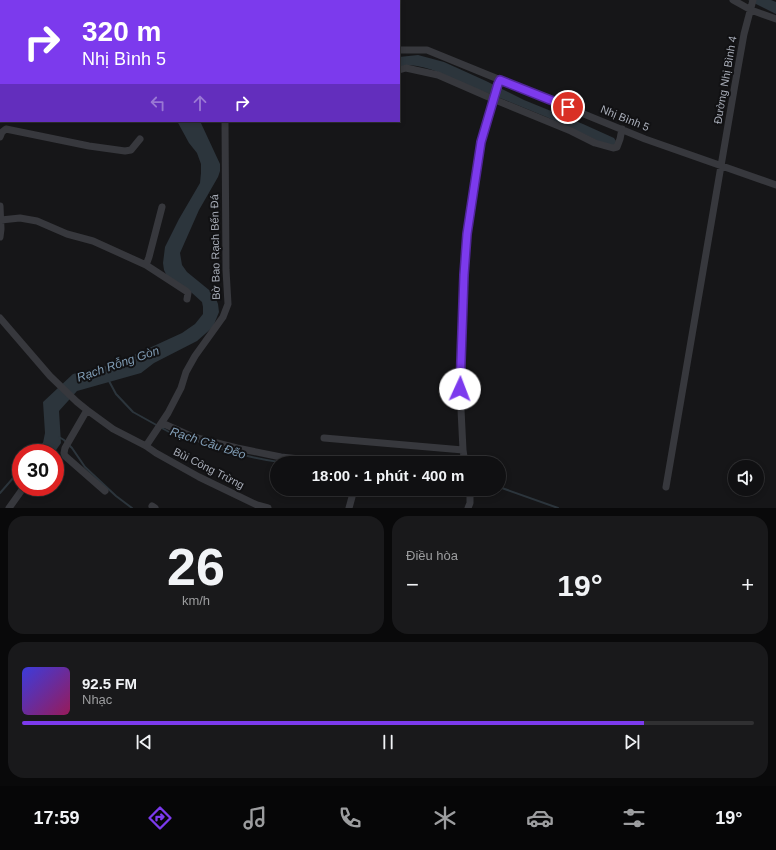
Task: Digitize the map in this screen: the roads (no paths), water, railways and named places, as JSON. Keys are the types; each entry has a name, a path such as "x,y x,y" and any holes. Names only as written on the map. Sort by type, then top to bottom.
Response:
{"street":[{"path":"733,0 752,4 776,19"},
{"name":"Đường Nhị Bình 4","path":"666,487 744,34 752,4"},
{"name":"Nhị Bình 5","path":"400,50 427,50 499,82 645,139 776,185"},
{"path":"400,70 406,68 438,75 595,142 613,148 617,147 622,129"},
{"path":"464,456 460,389 467,234 481,142 499,82"},
{"name":"Bờ Bao Rạch Bến Đá","path":"146,446 168,413 181,388 186,372 195,356 223,317 228,304 226,270 225,122"},
{"path":"0,137 2,132 6,129 90,146 125,151 131,150 140,139"},
{"path":"0,206 0,237"},
{"path":"146,265 162,207"},
{"path":"1,220 20,218 37,221 66,234 93,241 146,265 186,290 188,293 187,299"},
{"name":"Bùi Công Trừng","path":"0,318 50,376 77,402 113,429 146,446 199,477 256,506 268,508"},
{"path":"87,410 71,436 64,453 65,456 105,491"},
{"path":"161,425 194,437 276,456"},
{"path":"324,438 463,450"},
{"path":"9,508 18,496"},
{"path":"468,508 470,496"},
{"path":"349,508 352,497"}],"water":[{"path":"748,0 771,0 776,2 776,14"},
{"path":"418,55 444,62 524,100 614,138 616,141 615,144 609,147 558,122 424,67 412,65 400,67 400,57"},
{"path":"178,122 200,122 220,164 218,177 199,210 180,253 182,265 187,272 214,294 219,312 213,327 197,341 154,363 141,373 77,391 59,411 61,443 43,444 45,433 43,402 73,374 123,362 134,355 182,333 195,324 203,314 202,302 192,293 167,276 163,263 165,247 200,183 201,164 197,153 189,143"}],"waterway":[{"name":"Rạch Cầu Đẽo","path":"109,381 116,394 133,412 169,432 187,438"},
{"path":"59,437 72,448 85,467 116,496 132,508"},
{"name":"Rạch Cầu Đẽo","path":"199,442 245,456 270,460"},
{"name":"Rạch Rỗng Gòn","path":"0,493 12,479"},
{"name":"Rạch Cầu Đẽo","path":"506,489 558,508"}]}
